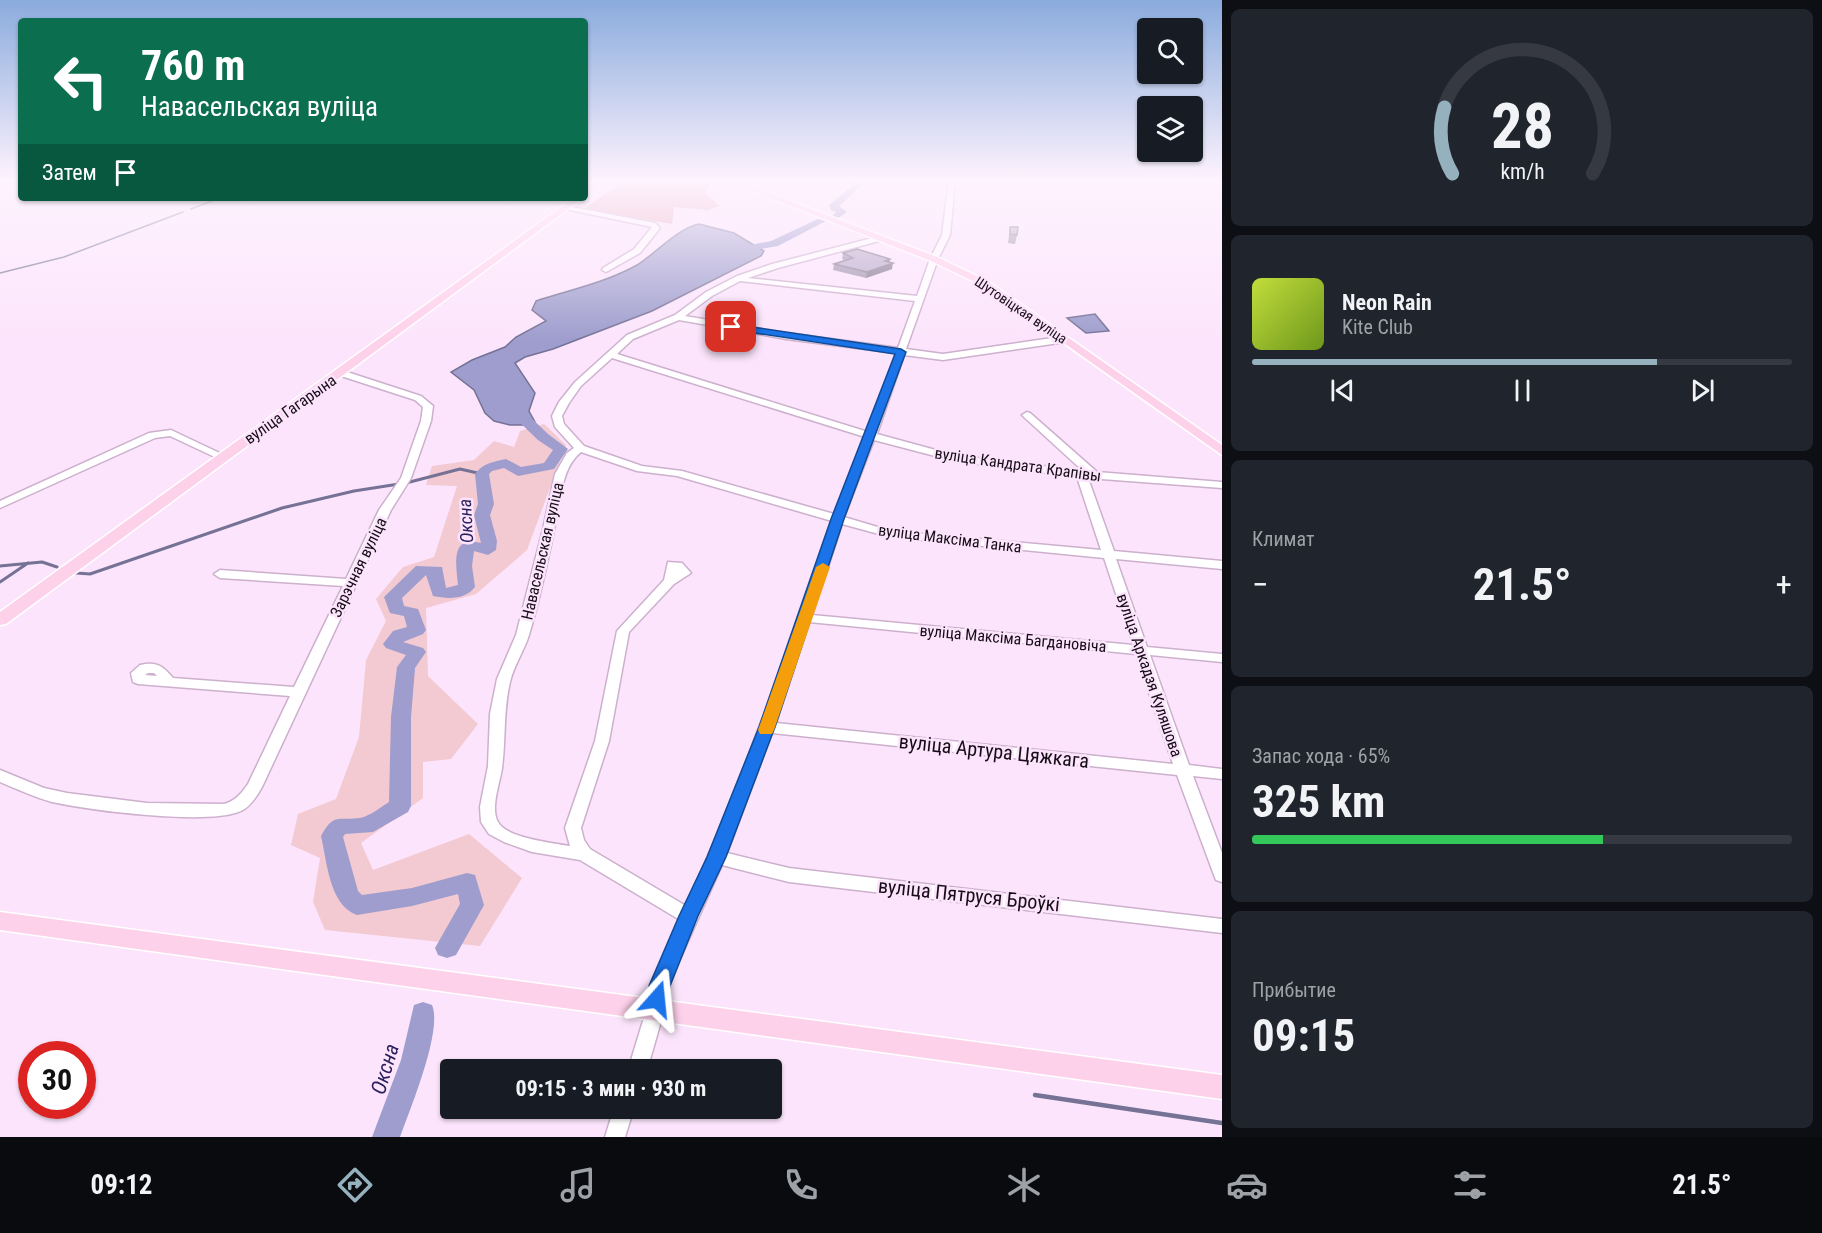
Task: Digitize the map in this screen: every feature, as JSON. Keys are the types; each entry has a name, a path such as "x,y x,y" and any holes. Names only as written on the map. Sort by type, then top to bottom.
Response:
{"main road":[{"name":"вуліца Гагарына","path":"0,620 531,234"},
{"name":"Шутовіцкая вуліца","path":"870,234 934,259 986,284 1222,451"},
{"path":"0,921 1222,1087"}],"street":[{"path":"606,270 637,251 652,234"},
{"path":"640,1059 655,1011 659,986 688,916 717,857 767,727 838,519 871,436 934,259 946,234"},
{"path":"580,448 559,425 557,416 564,402 578,384 630,338 678,317 709,294 739,279 775,266 880,238"},
{"path":"739,279 920,299"},
{"path":"678,317 786,336 943,357 1066,339"},
{"name":"вуліца Кандрата Крапівы","path":"612,355 871,436 954,458 1088,474 1222,485"},
{"name":"Зарэчная вуліца","path":"0,776 51,796 95,803 213,813 235,808 254,787 385,510 404,482 426,421 428,406 418,398 341,373"},
{"path":"1027,415 1088,474"},
{"path":"0,504 153,435 171,433 223,457"},
{"name":"вуліца Максіма Танка","path":"580,448 641,469 678,473 890,534 1222,565"},
{"name":"Навасельская вуліца","path":"580,448 571,455 560,474 549,530 522,635 504,679 497,714 495,766 488,807 489,822 495,830 510,838 532,846 584,855"},
{"name":"вуліца Аркадзя Куляшова","path":"1088,474 1108,555 1222,875"},
{"path":"220,574 351,583"},
{"path":"670,581 623,631 602,741 573,828 576,841 584,855 688,916"},
{"name":"вуліца Максіма Багдановіча","path":"805,618 1222,658"},
{"path":"170,683 298,692"},
{"name":"вуліца Артура Цяжкага","path":"767,727 1222,774"},
{"name":"вуліца Пятруся Броўкі","path":"717,857 789,875 1222,926"},
{"path":"615,1137 621,1119"}],"shaded area":[{"path":"544,424 566,445 527,550 476,594 426,608 428,676 478,724 451,759 423,762 423,798 361,843 373,870 469,834 522,878 480,946 325,930 313,902 320,858 291,845 298,814 336,799 359,737 366,660 386,621 376,599 403,567 434,557 457,486 426,485 432,466 474,460 494,441 514,447 520,431"}],"water":[{"path":"679,234 736,234 764,251 761,256 652,311 553,349 525,357 515,363 535,393 529,411 535,422 534,425 510,425 494,421 485,413 474,390 451,372 472,360 505,347 516,337 546,321 532,310 536,301 601,281 625,271 637,265"},
{"path":"1095,314 1109,331 1086,333 1067,318"}],"building":[{"path":"857,249 890,259 885,261 893,263 867,272 834,264 853,258 843,253"}],"waterway":[{"path":"0,273 64,257 125,234"},
{"name":"Оксна","path":"739,250 774,244 794,234"},
{"name":"Оксна","path":"447,948 472,905 467,882 412,897 357,905 348,896 332,836 339,826 365,826 400,806 401,717 406,667 417,652 392,644 399,635 417,630 412,613 396,609 393,597 422,570 436,571 436,585 439,592 451,594 467,587 464,566 466,547 472,545 488,550 489,541 482,515 486,504 482,474 487,468 506,463 518,472 549,466 561,449 543,437 516,411"},
{"path":"406,483 460,469 482,474"},
{"path":"76,573 90,574 282,508 354,491 399,484"},
{"path":"27,563 42,562 57,567"},
{"path":"0,566 27,563"},
{"path":"0,582 27,563"},
{"name":"Оксна","path":"386,1137 414,1060 423,1013"},
{"path":"1035,1095 1222,1123"}],"slow traffic":[{"path":"766,730 823,567"}],"route":[{"path":"657,999 659,986 688,916 717,857 767,727 838,519 901,352 731,327"}]}
